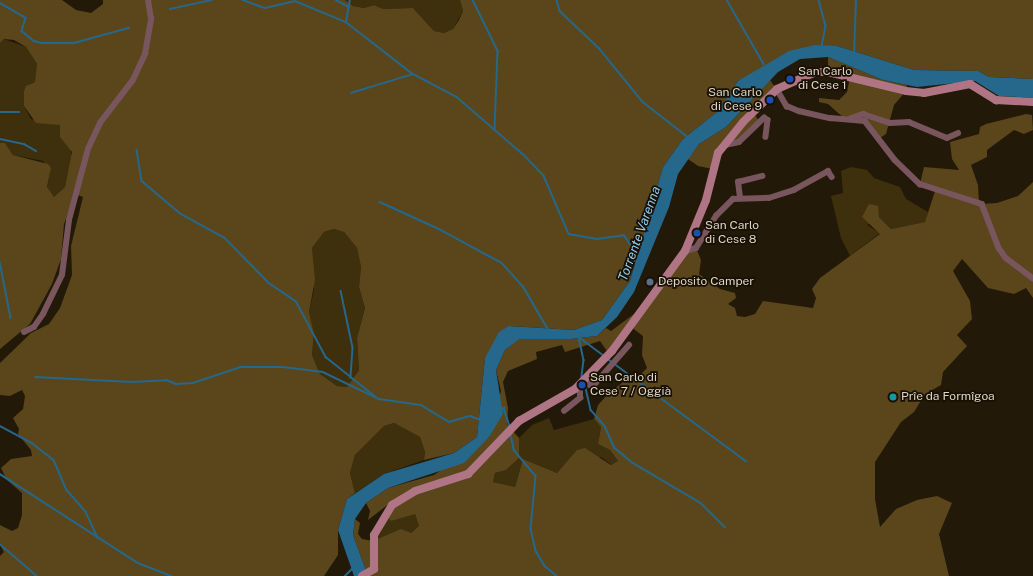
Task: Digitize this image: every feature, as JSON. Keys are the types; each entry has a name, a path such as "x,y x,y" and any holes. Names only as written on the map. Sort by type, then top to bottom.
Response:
{"street":[{"path":"24,332 34,327 43,314 62,275 69,220 88,149 100,123 132,80 145,54 151,18 148,0"},
{"path":"362,576 374,569 374,535 392,505 415,491 468,474 518,421 560,399 583,382 631,328 654,291 685,251 706,200 714,160 753,112 777,89 816,72 828,72 913,92 941,91 970,84 996,100 1019,103 1033,102"},
{"path":"777,89 787,106 799,111 830,118 851,118 865,121 873,128 895,160 920,184 982,204 999,248 1006,258 1033,278"},
{"path":"851,118 863,114 890,123 909,122 947,138 958,133"},
{"path":"725,145 739,142 764,118 768,120 766,137"},
{"path":"685,251 696,248 726,204 740,198 756,200 780,195 828,171 832,177"},
{"path":"740,198 738,182 762,176"},
{"path":"583,382 594,385 629,345"},
{"path":"564,411 580,398 583,382"}],"shaded area":[{"path":"0,0 62,0 76,10 91,13 103,4 103,0 345,0 353,6 364,8 374,5 383,9 413,8 434,31 444,33 453,29 459,20 463,11 460,0 1033,0 1033,79 989,77 978,71 914,70 837,46 738,81 717,112 683,139 663,167 630,281 602,320 574,330 510,326 485,358 477,437 454,453 424,460 425,452 420,437 394,423 384,426 355,455 350,473 355,493 347,499 338,530 338,555 324,576 0,576 0,556 4,552 0,545 0,525 12,531 18,528 22,515 22,493 7,480 1,468 11,459 32,456 31,450 18,434 19,429 13,418 23,409 25,396 22,390 10,396 0,395 0,363 31,333 49,324 60,308 72,275 71,246 83,197 75,194 64,224 61,259 52,284 30,324 0,349 0,143 5,143 13,155 48,164 51,168 47,187 54,197 65,187 72,152 60,137 60,125 36,123 24,106 24,91 26,86 35,82 37,64 26,47 14,40 4,39 0,43","holes":["334,229 344,232 357,248 361,267 359,287 365,308 357,338 359,370 347,387 337,386 320,374 312,355 314,333 309,312 315,280 312,248 324,232"]},
{"path":"345,0 460,0 463,11 453,29 444,33 434,31 413,8 383,9 374,5 364,8 353,6"},
{"path":"4,39 26,47 37,64 38,74 35,82 30,84 24,106 31,119 60,125 70,147 72,157 65,187 54,197 47,188 50,173 43,161 13,155 5,143 0,143 0,43"},
{"path":"828,57 883,80 907,85 906,91 894,105 886,134 880,138 865,121 845,119 828,104 819,102 819,98 839,100 847,92 850,77 828,72"},
{"path":"770,80 777,90 753,112 759,121 739,142 725,145 713,169 698,166 688,159 699,144 726,127"},
{"path":"1026,114 1032,115 1033,130 1024,134 1014,130 987,150 987,157 971,165 978,185 979,202 982,204 997,203 1018,196 1033,182 1033,298 1026,288 1014,294 988,288 962,259 953,271 970,301 972,319 957,335 967,346 943,372 941,385 925,394 914,412 901,422 875,462 875,499 880,527 896,509 917,500 937,496 952,503 939,534 949,576 368,576 353,535 355,519 360,523 358,534 362,539 373,541 401,529 411,533 419,526 415,514 391,521 384,515 390,503 368,520 370,511 366,503 388,488 434,475 489,437 501,391 496,370 505,350 519,338 570,339 597,336 606,328 611,331 634,314 685,251 696,248 701,260 699,274 720,289 735,293 736,298 728,304 735,308 737,316 745,317 755,314 763,301 813,308 816,298 812,289 820,278 880,234 862,217 869,204 878,206 879,217 891,229 925,222 935,191 920,184 924,167 959,170 952,159 950,142 979,134 980,127 986,124","holes":["631,327 643,336 642,355 647,368 637,378 630,377 610,392 598,405 594,419 601,427 598,444 610,450 618,461 611,465 585,448 577,450 557,473 523,459 515,487 493,482 495,473 506,470 519,458 519,438 507,424 508,408 503,382 508,371 537,359 536,352 562,345 565,352 600,341 609,354"]},
{"path":"851,167 867,170 874,178 900,187 906,199 928,212 926,222 891,229 879,217 867,225 880,233 850,256 841,238 831,196 843,193 841,171"},
{"path":"334,229 344,232 357,248 361,267 359,287 365,308 357,338 359,370 347,387 337,386 320,374 312,355 314,333 309,312 314,290 312,248 324,232"},
{"path":"549,418 554,430 594,419 601,427 598,444 610,450 618,461 612,465 601,457 566,463 557,473 523,459 515,487 493,482 495,473 506,470 519,458 519,438 532,425"},
{"path":"394,423 420,437 425,452 424,460 384,474 355,493 350,473 355,455 384,426"},
{"path":"411,513 415,514 419,526 411,533 373,541 384,515 391,521"}],"water":[{"path":"815,45 837,46 914,70 978,71 989,77 1033,79 1033,98 999,96 975,81 917,87 883,80 828,57 800,59 778,72 726,127 699,144 678,174 669,207 634,292 617,317 597,336 570,339 519,339 505,350 496,370 503,414 489,437 464,463 388,488 366,503 355,519 353,535 368,576 354,576 338,530 347,499 384,474 454,453 477,437 485,358 499,332 509,326 574,330 602,320 630,281 663,167 683,139 717,112 738,81 789,51"}],"waterway":[{"path":"170,9 212,0"},
{"name":"Torrente Varenna","path":"243,0 265,8 295,1 346,22 413,74 457,97 524,155 544,176 569,234 597,239 624,235 638,255"},
{"path":"336,0 349,7"},
{"path":"346,22 350,0"},
{"path":"473,0 498,51 495,130"},
{"path":"557,0 560,11 599,48 643,102 688,137"},
{"path":"727,0 764,64"},
{"path":"819,0 826,26 822,46"},
{"path":"854,54 856,0"},
{"path":"0,3 26,18 22,31 34,41 42,43 74,43 129,28"},
{"path":"351,93 413,74"},
{"path":"0,112 19,112"},
{"path":"0,139 24,144 36,151"},
{"path":"137,150 142,181 181,214 225,238 269,283 296,301 326,357 376,397"},
{"path":"380,202 439,229 502,263 523,286 548,329"},
{"path":"0,262 11,318"},
{"path":"341,291 353,348 351,378"},
{"path":"579,337 584,360 582,377"},
{"path":"579,337 603,355"},
{"path":"608,359 746,461"},
{"path":"35,377 132,382 167,380 176,384 193,383 241,367 283,367 323,372 379,399 421,405 449,422 470,416 481,420"},
{"path":"585,384 591,410 605,426 615,448 633,463 701,503 725,527"},
{"path":"501,410 504,408 510,427"},
{"path":"0,426 32,443 54,460 67,490 86,512 98,538"},
{"path":"511,434 514,450 536,476 531,529 536,551 545,566 557,576"},
{"path":"0,474 138,563 172,576"},
{"path":"0,544 37,576"},
{"path":"345,576 352,569"}],"place":[{"name":"San Carlo di Cese 1","path":"790,79"},
{"name":"San Carlo di Cese 9","path":"770,100"},
{"name":"San Carlo di Cese 8","path":"697,233"},
{"name":"Deposito Camper","path":"650,282"},
{"name":"San Carlo di Cese 7 / Oggià","path":"582,385"},
{"name":"Prîe da Formîgoa","path":"893,397"}]}
